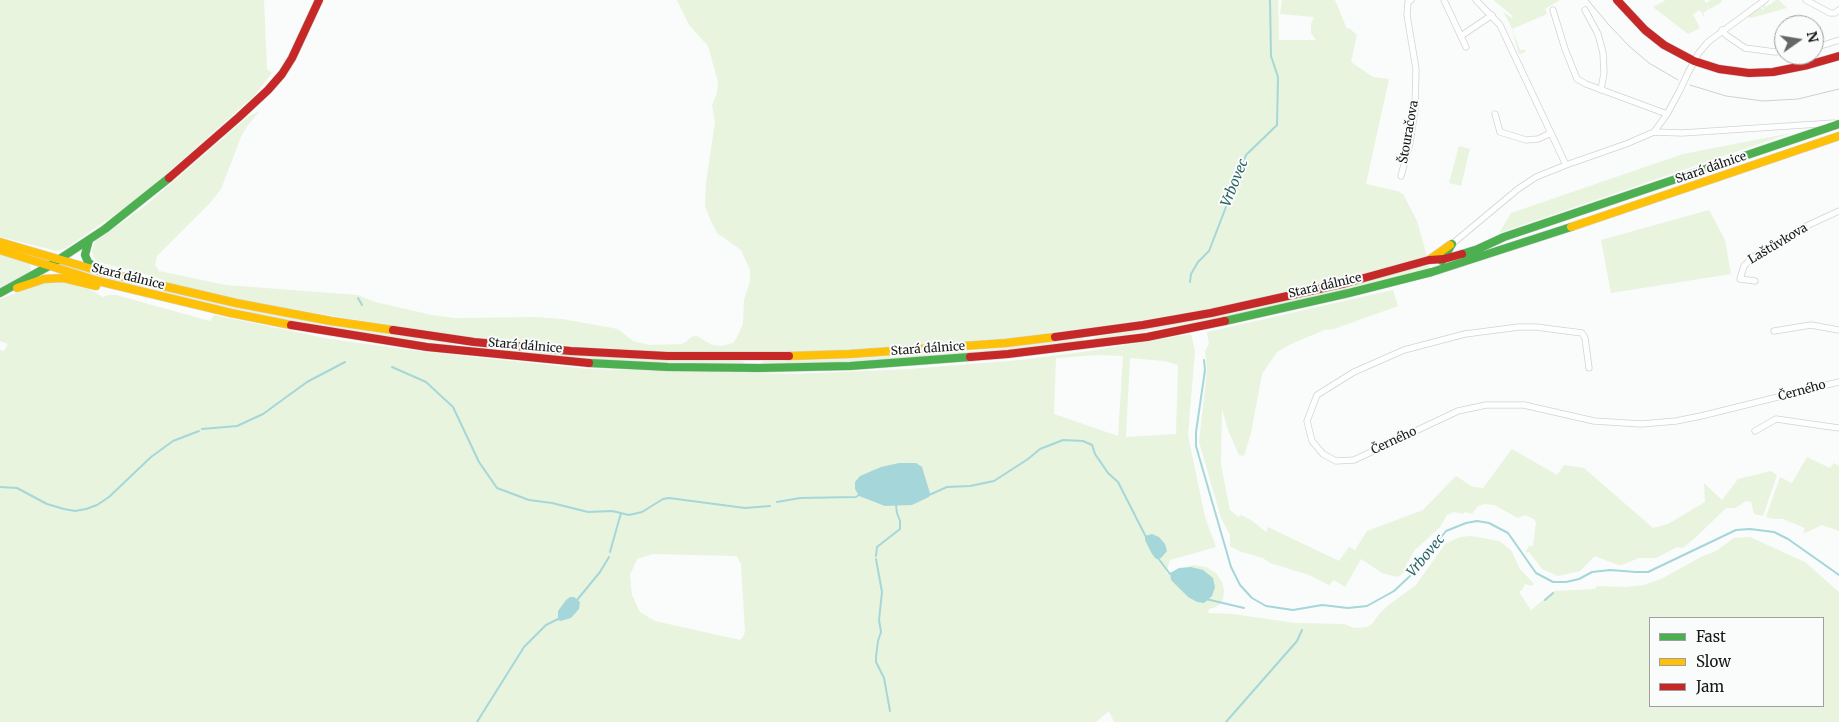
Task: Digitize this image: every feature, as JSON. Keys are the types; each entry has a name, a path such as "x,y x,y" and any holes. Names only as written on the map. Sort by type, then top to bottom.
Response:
{"main road":[{"path":"0,293 49,266 143,200 268,90 289,62 319,0"},
{"path":"1617,0 1654,37 1673,51 1694,61 1726,71 1758,73 1794,69 1839,56"},
{"name":"Stará dálnice","path":"0,242 100,271 236,303 474,342 571,351 648,355 750,357 850,354 1006,343 1143,324 1211,313 1346,283 1429,260 1444,259 1839,123"},
{"path":"1807,135 1811,146"},
{"name":"Stará dálnice","path":"0,250 147,294 327,332 427,347 570,362 639,366 758,368 850,366 1008,354 1147,336 1183,330 1349,293 1432,272 1516,246 1839,136"},
{"path":"90,239 85,255 91,265 100,271"},
{"path":"1432,272 1444,259 1452,244"},
{"path":"1429,260 1452,244"},
{"path":"0,293 44,279 63,278 102,287 147,294"},
{"path":"474,342 474,353"}],"street":[{"name":"Štouračova","path":"1400,176 1410,143 1415,109 1416,70 1407,15 1408,2 1411,0"},
{"path":"1444,0 1466,47"},
{"path":"1476,0 1500,25 1566,165"},
{"path":"1654,132 1667,114 1694,61 1705,45 1722,30 1765,0"},
{"path":"1806,0 1830,13 1835,13 1839,10"},
{"path":"1552,10 1564,48 1577,79 1601,90 1667,114"},
{"path":"1585,10 1598,34 1603,53 1604,73 1601,90"},
{"path":"1461,36 1492,15"},
{"path":"1722,30 1745,48 1774,52"},
{"path":"1824,45 1839,40"},
{"path":"1495,114 1500,132 1526,140 1538,139 1551,133"},
{"path":"1452,244 1518,189 1536,177 1654,132 1682,133 1839,123"},
{"name":"Laštůvkova","path":"1755,281 1740,279 1744,266 1753,257 1800,229 1839,210"},
{"path":"1774,331 1810,325 1839,330"},
{"name":"Černého","path":"1589,368 1585,338 1582,334 1536,327 1520,327 1465,334 1404,350 1354,372 1317,395 1307,421 1312,441 1323,454 1336,461 1354,460 1458,411 1486,405 1524,405 1594,421 1641,424 1676,421 1701,416 1839,382"},
{"path":"1755,431 1776,419 1839,428"}],"green space":[{"path":"0,0 264,0 267,69 272,73 253,97 139,198 66,248 57,251 0,237"},
{"path":"677,0 1278,0 1279,40 1316,40 1311,33 1311,24 1314,17 1280,14 1282,0 1335,0 1347,29 1349,28 1357,35 1351,62 1373,77 1389,79 1366,184 1403,194 1417,221 1427,256 1345,279 1210,309 1143,320 1005,339 850,350 760,353 668,352 475,338 237,299 172,284 156,277 102,263 93,256 92,250 95,242 145,206 249,116 260,111 247,126 241,137 221,189 211,202 157,256 155,265 159,271 226,285 358,295 375,302 454,318 537,317 562,319 618,329 633,341 650,345 681,344 691,337 697,336 712,345 721,346 733,343 743,324 744,300 750,281 750,270 741,250 717,233 705,206 706,183 715,122 712,105 717,93 718,82 708,46 689,25"},
{"path":"1493,0 1560,0 1545,9 1547,14 1512,29 1520,50 1526,50 1524,53 1519,54 1511,26 1503,12 1512,18 1513,16"},
{"path":"1666,0 1704,0 1706,3 1711,0 1721,0 1722,2 1710,9 1706,4 1709,9 1703,13 1705,19 1700,10 1693,14 1700,28 1688,34 1653,7"},
{"path":"1779,0 1787,8 1751,18 1746,17 1760,7 1763,10 1762,6 1764,4 1766,7"},
{"path":"1791,133 1499,233 1511,213 1683,154"},
{"path":"1459,146 1470,149 1461,186 1449,183"},
{"path":"1709,210 1725,240 1731,274 1611,293 1601,240"},
{"path":"0,254 30,264 31,271 0,287"},
{"path":"1429,265 1430,268 1385,280 1239,315 1095,340 1095,337 1238,312"},
{"path":"69,267 245,308 310,321 455,345 346,331 244,311 138,288 68,269"},
{"path":"64,282 89,289 103,297 116,295 210,321 214,315 330,339 426,352 588,369 795,374 909,369 1020,360 1090,351 1191,334 1195,351 1188,435 1205,517 1216,547 1170,560 1166,574 1193,565 1206,567 1216,573 1222,582 1224,590 1223,599 1216,607 1209,609 1208,613 1233,614 1295,623 1344,624 1354,628 1367,627 1390,604 1416,585 1445,544 1460,537 1471,536 1499,541 1511,550 1520,569 1534,584 1531,586 1525,584 1519,592 1531,610 1554,591 1595,589 1597,586 1626,587 1644,585 1661,579 1716,551 1734,538 1750,537 1805,562 1839,592 1839,722 1114,722 1109,711 1096,722 0,722 0,350 4,351 8,344 0,341 0,299 44,283","holes":["1099,355 1123,356 1118,436 1054,414 1056,358","1130,358 1164,361 1178,365 1176,434 1126,437","653,554 737,556 741,564 745,632 743,637 740,640 655,621 640,612 632,595 630,575 637,559"]},
{"path":"1393,290 1398,306 1334,329 1324,330 1277,352 1262,374 1251,433 1244,456 1239,455 1228,430 1222,409 1221,465 1230,510 1238,517 1241,515 1266,532 1268,527 1339,561 1349,547 1355,550 1367,531 1423,510 1456,476 1473,487 1483,488 1512,449 1557,475 1564,465 1584,468 1653,528 1668,524 1705,502 1704,483 1722,500 1738,479 1771,471 1777,475 1763,516 1754,514 1751,502 1746,501 1735,508 1726,508 1683,548 1677,547 1656,558 1639,558 1622,565 1595,556 1580,571 1558,576 1542,569 1529,552 1526,553 1529,546 1533,546 1536,522 1534,519 1525,515 1518,518 1494,505 1485,504 1478,506 1472,514 1454,512 1447,515 1440,527 1415,550 1406,565 1406,571 1398,577 1382,573 1361,559 1345,587 1334,580 1329,585 1309,575 1270,563 1263,558 1239,551 1230,546 1230,535 1221,518 1199,442 1207,369 1205,351 1209,344 1207,332"},
{"path":"1083,338 1084,341 976,353 845,362 760,364 763,361 845,359 975,351"},
{"path":"495,349 619,357 742,361 746,364 618,361 510,352"},
{"path":"1807,457 1830,468 1834,463 1839,466 1839,531 1822,525 1803,534 1805,528 1783,519 1766,517 1780,477 1792,483"}],"water":[{"path":"899,463 916,463 922,467 930,493 929,497 912,505 885,506 859,496 855,489 855,482 860,476 881,467"},
{"path":"1152,534 1159,537 1165,544 1167,551 1161,558 1156,559 1145,540 1145,536"},
{"path":"1191,567 1203,570 1213,578 1215,587 1212,596 1204,603 1197,602 1188,597 1171,580 1170,573 1179,568"},
{"path":"570,597 574,597 580,602 579,609 571,618 558,620 558,611"}],"waterway":[{"name":"Vrbovec","path":"1190,282 1191,274 1198,262 1209,251 1246,155 1277,125 1278,77 1271,56 1270,0"},
{"path":"358,298 362,305"},
{"name":"Vrbovec","path":"1204,360 1205,370 1196,432 1196,446 1231,567 1240,585 1252,598 1266,606 1293,610 1322,605 1348,608 1367,606 1394,591 1410,576 1446,531 1477,521 1489,523 1508,533 1536,573 1553,582 1566,582 1579,579 1592,572 1610,570 1648,572 1736,530 1750,529 1774,532 1788,539 1839,575"},
{"path":"202,429 237,426 263,414 307,382 345,362"},
{"path":"392,367 426,382 453,407 479,462 497,488 529,500 552,503 588,512 612,511 629,515 642,512 663,499 669,498 745,508 770,506"},
{"path":"0,487 17,488 47,504 64,509 75,511 86,509 97,505 109,497 151,457 173,441 199,431"},
{"path":"929,495 947,487 970,486 994,481 1040,449 1063,440 1083,441 1092,445 1095,454 1108,473 1118,482 1146,537"},
{"path":"777,502 800,498 856,497 859,495"},
{"path":"876,556 877,547 900,529 896,505"},
{"path":"610,552 621,513"},
{"path":"577,600 600,572 609,557"},
{"path":"1158,558 1170,574"},
{"path":"876,559 882,592 879,620 881,632 876,662 884,678 890,711"},
{"path":"1545,600 1553,593"},
{"path":"1206,599 1244,608"},
{"path":"477,722 524,647 546,625 560,618"},
{"path":"1226,722 1297,641 1302,630"}],"tram line":[{"path":"1588,0 1629,46 1649,63 1678,80"},
{"path":"1690,85 1726,96 1763,101 1798,99 1839,89"}],"traffic: fast":[{"path":"1462,254 1504,237 1839,124"},
{"path":"0,293 49,266 105,229 169,178"},
{"path":"1225,321 1432,272 1571,227"},
{"path":"89,240 85,255 88,262 96,269"},
{"path":"1442,261 1452,244"},
{"path":"589,363 668,367 759,368 850,366 970,357"}],"traffic: slow":[{"path":"1571,227 1839,136"},
{"path":"0,242 99,271 236,303 331,321 393,330"},
{"path":"1429,260 1450,245"},
{"path":"0,250 98,281 231,313 291,325"},
{"path":"17,288 44,279 63,278 96,286"},
{"path":"789,356 850,354 1006,343 1055,337"}],"traffic: jam":[{"path":"169,178 239,117 282,74 292,58 319,0"},
{"path":"1617,0 1645,30 1664,45 1694,61 1719,69 1749,73 1773,72 1839,56"},
{"path":"1055,337 1143,325 1211,313 1346,283 1429,260 1444,259 1462,254"},
{"path":"970,357 1147,337 1225,321"},
{"path":"291,325 427,347 589,363"},
{"path":"393,330 474,342 571,351 667,356 789,356"}]}
